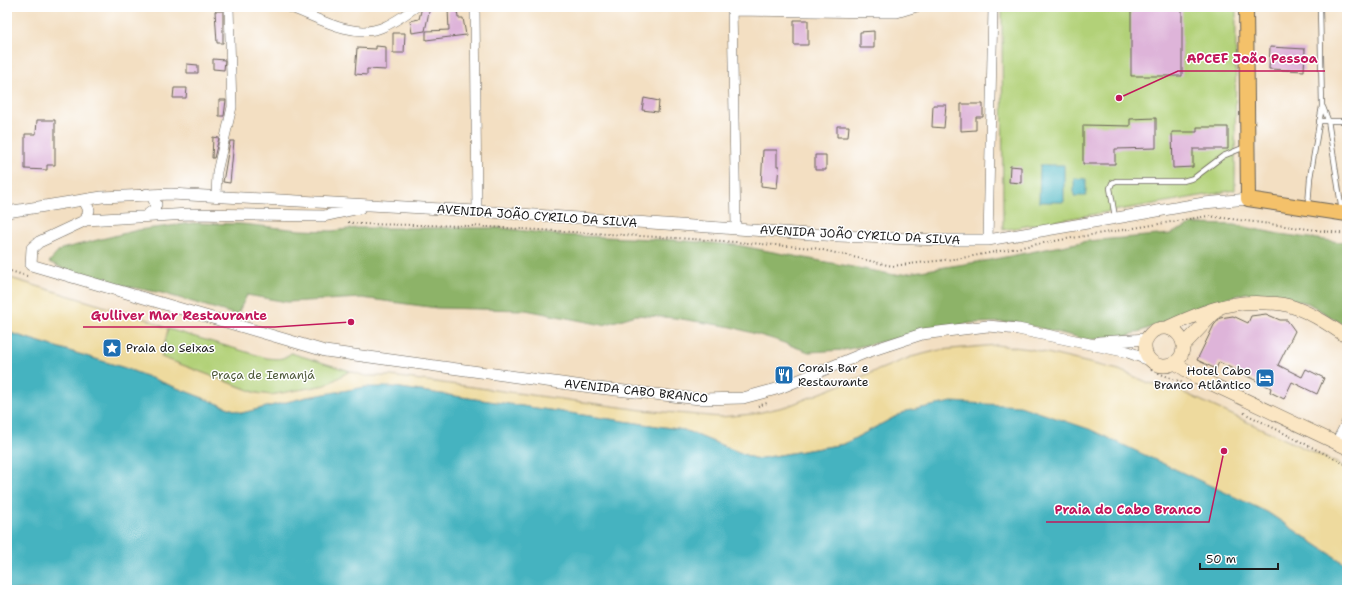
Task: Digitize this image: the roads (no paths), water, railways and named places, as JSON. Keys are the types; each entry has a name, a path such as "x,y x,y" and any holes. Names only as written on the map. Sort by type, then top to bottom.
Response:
{"main road":[{"path":"1246,7 1248,199"},
{"name":"AVENIDA JOÃO CYRILO DA SILVA","path":"1248,199 1345,213"},
{"path":"1166,328 1174,331 1181,338 1183,346 1181,356 1175,363 1162,366 1148,364 1145,348 1147,339 1157,330 1166,328 1221,306 1251,302 1295,307 1323,321 1347,337"},
{"path":"1183,346 1221,306"},
{"path":"1175,363 1195,376 1341,446"}],"street":[{"path":"216,197 217,172 232,107 229,7"},
{"path":"289,7 344,28 362,31 380,28 399,19 416,7"},
{"path":"475,7 477,212"},
{"path":"736,228 732,9 897,13 917,7"},
{"path":"988,240 993,7"},
{"path":"146,216 154,210 156,204 152,196 147,194"},
{"name":"AVENIDA JOÃO CYRILO DA SILVA","path":"7,212 84,200 147,194 938,240 988,240 1204,203 1248,199"},
{"path":"84,200 89,210 86,220"},
{"name":"AVENIDA JOÃO CYRILO DA SILVA","path":"86,220 213,214 324,216 370,206"},
{"name":"AVENIDA CABO BRANCO","path":"86,220 39,242 32,248 31,265 324,351 614,390 715,399 743,398 780,388 867,352 935,331 977,327 1003,327 1128,352 1148,364"},
{"path":"1077,341 1104,342 1147,339"},
{"path":"1341,446 1347,421"}],"lane":[{"path":"1308,207 1322,106 1320,7"},
{"path":"1322,106 1328,120 1345,213"},
{"path":"1320,120 1347,121"},
{"path":"1116,218 1110,188 1112,183 1116,181 1183,181 1194,178 1223,156 1247,147"}],"water":[{"path":"1040,165 1064,165 1064,202 1039,202"},
{"path":"1074,178 1086,179 1086,196 1074,196"},
{"path":"7,332 125,368 242,413 307,397 365,387 394,387 684,430 756,459 844,444 906,411 952,402 1020,406 1089,429 1267,512 1347,565 1347,590 7,590"}],"place":[{"name":"APCEF João Pessoa","path":"1119,98"},
{"name":"Gulliver Mar Restaurante","path":"351,322"},
{"name":"Praia do Seixas","path":"112,348"},
{"name":"Corais Bar e Restaurante","path":"784,375"},
{"name":"Hotel Cabo Branco Atlântico","path":"1265,378"},
{"name":"Praia do Cabo Branco","path":"1224,451"}],"park label":[{"name":"Praça de Iemanjá","path":"263,375"}]}
